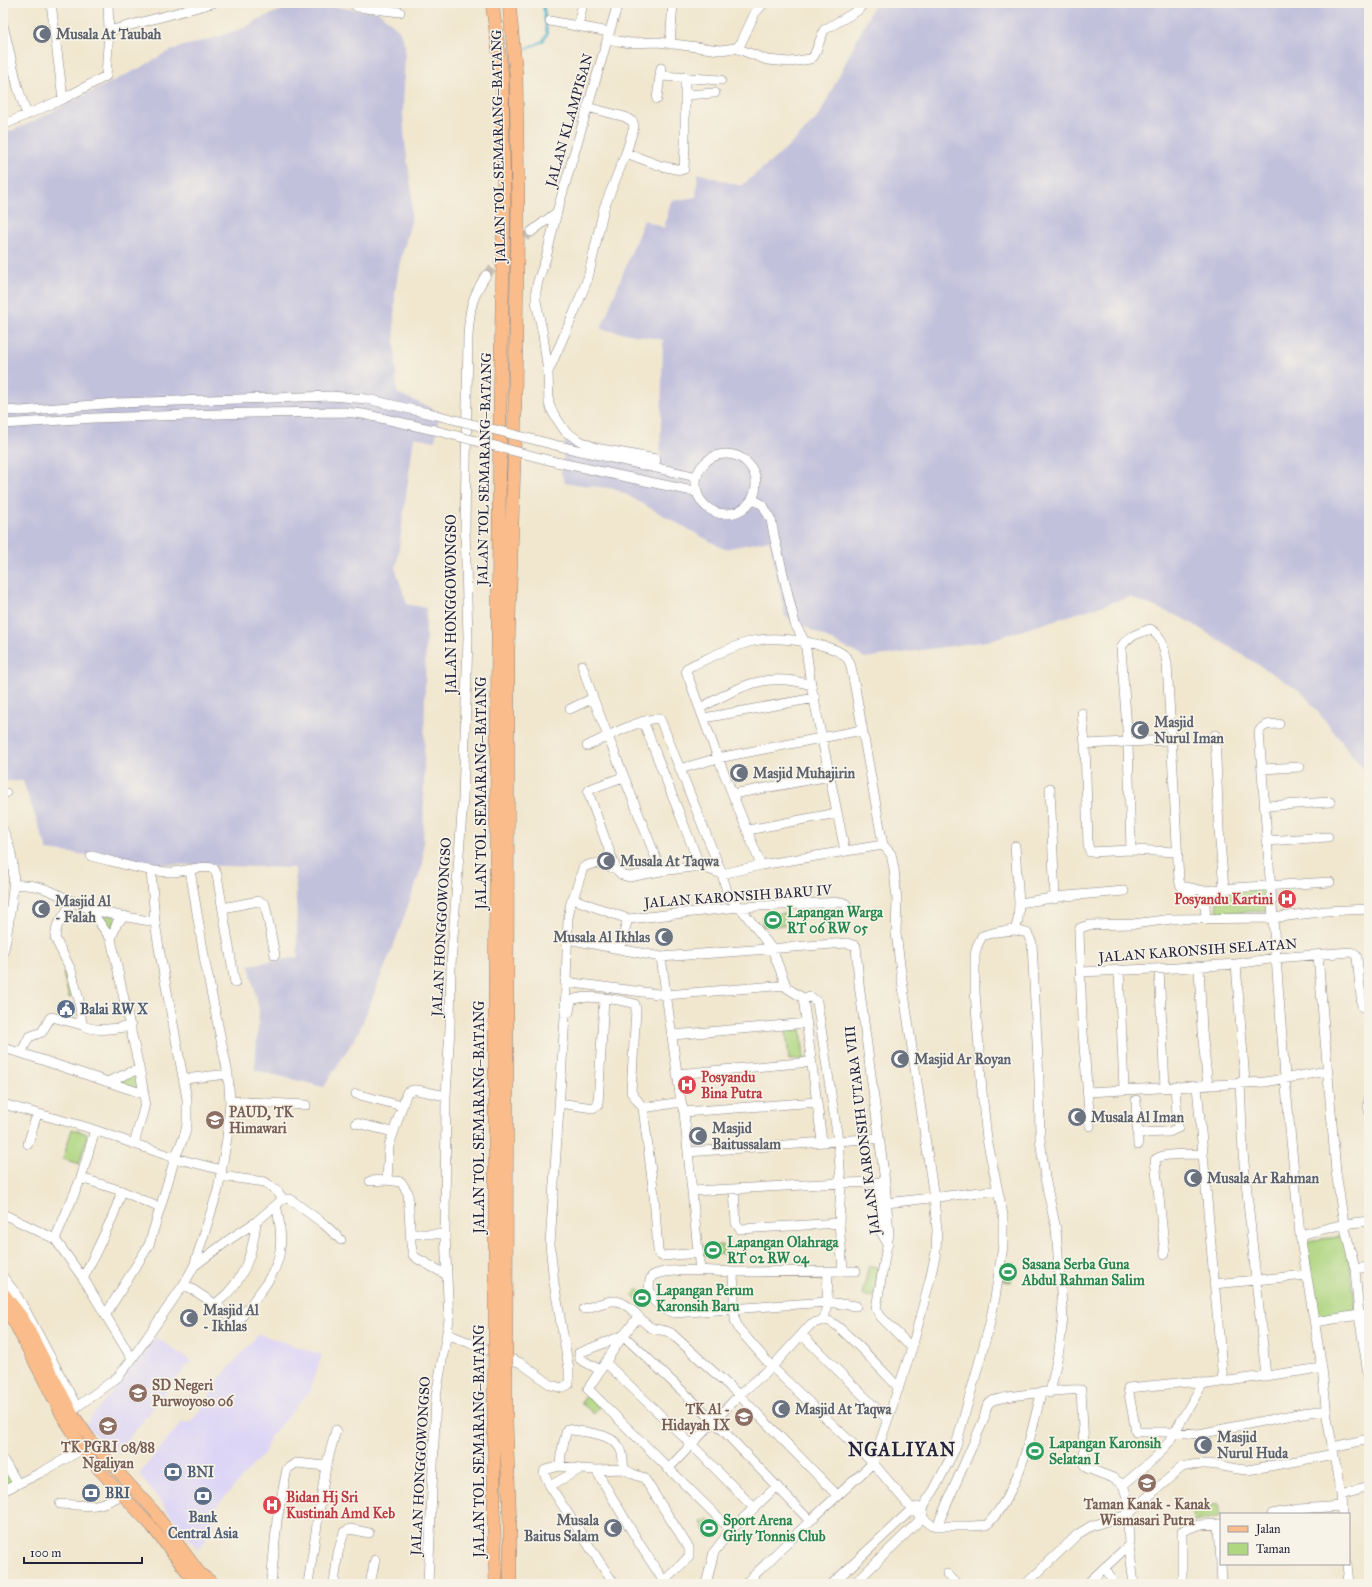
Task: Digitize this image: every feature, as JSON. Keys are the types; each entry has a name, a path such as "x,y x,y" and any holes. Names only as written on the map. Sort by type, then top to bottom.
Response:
{"highway":[{"name":"JALAN TOL SEMARANG–BATANG","path":"492,3 502,75 504,205 500,410 495,999 500,1340"},
{"name":"JALAN TOL SEMARANG–BATANG","path":"496,1584 494,1526 500,1423 508,649 514,461 518,202 516,74 509,3"},
{"name":"JALAN TOL SEMARANG–BATANG","path":"500,1423 510,1526 510,1584"}],"main road":[{"path":"3,1292 23,1318 70,1411 83,1449 106,1477 151,1526 196,1584"},
{"path":"3,1309 70,1411 95,1446 113,1468 154,1512 201,1574 215,1584"},
{"path":"106,1477 113,1468"}],"street":[{"path":"51,3 63,99"},
{"path":"3,125 63,99 106,76 109,31 108,3"},
{"path":"109,31 213,3"},
{"path":"353,3 357,7 400,12"},
{"path":"578,26 583,3"},
{"name":"JALAN KLAMPISAN","path":"618,3 557,212 546,258 538,281 536,301 543,335 548,373 549,404 558,423 565,431 578,440 596,448 656,459 654,468"},
{"path":"670,44 673,3"},
{"path":"736,48 741,43 756,13 764,3"},
{"path":"550,21 578,26 630,43 652,42 680,44 720,50 736,48 767,60 790,62 814,56 824,30 857,11 864,3"},
{"path":"3,25 18,88 27,115"},
{"path":"656,99 661,72 685,77 721,80"},
{"path":"626,153 661,166 680,170 684,169 686,143 685,77"},
{"path":"685,95 715,94"},
{"path":"548,373 588,278 604,208 626,153 634,127 633,122 625,117 587,107"},
{"path":"531,232 557,212"},
{"name":"JALAN HONGGOWONGSO","path":"428,1584 436,1396 447,1334 449,1308 445,1234 446,1096 450,1028 451,965 463,800 468,638 465,528 468,336 471,306 476,292 486,275"},
{"path":"3,410 21,411 116,403 331,396 367,399 559,446 697,477"},
{"path":"3,424 94,418 251,413 337,412 362,414 434,430 556,462 697,492"},
{"path":"722,454 731,454 739,457 752,468 755,476 756,488 752,499 739,511 730,514 722,514 713,511 700,499 697,492 697,477 700,468 713,457 722,454"},
{"path":"752,499 763,504 771,520 795,624 805,642 811,685 815,698 845,851"},
{"path":"1131,850 1128,742 1121,649 1124,642 1129,638 1150,629 1156,632 1160,638 1167,663 1178,880 1185,892 1205,906"},
{"path":"745,1584 872,1463 912,1348 936,1252 937,1230 934,1198 896,933 897,901 894,869 891,854 883,845 849,662 845,656 837,650 805,642 783,639 753,641 687,668 686,672 690,684 761,865"},
{"path":"582,665 593,698 661,871"},
{"path":"700,708 737,688 755,682 796,680 811,685"},
{"path":"570,708 593,698"},
{"path":"704,718 815,698"},
{"path":"1082,713 1085,744 1088,845 1090,852 1131,850 1177,852"},
{"path":"587,746 643,721 657,718 660,719 722,874 728,895 740,907 772,949 786,985 790,990 802,998 813,998 818,1006 838,1140 841,1183 839,1222 843,1270"},
{"path":"643,721 700,866"},
{"path":"1277,1513 1299,1509 1341,1510 1341,1495 1326,1410 1322,1368 1300,1235 1285,1078 1266,841 1259,732 1265,725 1279,724"},
{"path":"680,769 718,758 862,730"},
{"path":"1215,735 1219,830 1224,888"},
{"path":"1085,744 1170,740"},
{"path":"1262,769 1300,767"},
{"path":"623,776 590,789 589,794 616,869 622,875 629,877 700,866 722,874 761,865 883,845"},
{"path":"734,794 830,776"},
{"path":"1050,788 1055,899"},
{"path":"1264,806 1330,802"},
{"path":"748,830 837,814"},
{"path":"3,830 8,840 14,861 14,885 3,954"},
{"path":"1266,841 1328,838"},
{"path":"1015,846 1019,903 1018,920 1015,930"},
{"path":"91,856 151,870 171,872 205,867 214,869 217,875 235,983"},
{"path":"447,1334 521,1363 555,1386 562,1388 569,1384 564,1334 554,1284 550,1244 565,1016 568,918 571,902 583,868 587,865 598,863 616,869"},
{"path":"106,1314 146,1251 154,1232 175,1158 185,1134 187,1124 187,1104 184,1079 171,1018 155,922 151,870"},
{"path":"3,1277 14,1291 27,1313 70,1411 118,1377 184,1284 194,1266 218,1190 227,1138 230,1101 228,1074 205,962 190,870"},
{"path":"1181,886 1204,891 1224,888 1330,882"},
{"path":"14,885 28,885 46,888 89,908 155,922"},
{"path":"1019,903 1124,891"},
{"path":"1204,891 1206,919"},
{"path":"573,899 628,918 619,949"},
{"path":"73,901 57,926 55,938 72,970 79,1000 82,1025"},
{"path":"223,908 258,901 265,904 275,955"},
{"name":"JALAN KARONSIH BARU IV","path":"628,918 740,907 842,902 846,904 848,908"},
{"path":"89,908 111,939 131,1026 144,1094 144,1108 134,1144"},
{"path":"1090,1126 1080,972 1079,930 1082,927 1089,925 1133,924 1172,919 1273,918 1326,911 1369,909"},
{"path":"111,939 113,929 125,916"},
{"path":"733,1272 736,1320 739,1329 772,1367 872,1463 912,1509 922,1518 930,1524 937,1526 972,1526 986,1525 989,1523 1011,1490 1027,1446 1059,1350 1063,1318 1056,1229 1045,1178 1040,1138 1039,1073 1032,943 1027,933 1015,930 996,932 982,936 977,946 975,955 974,992 982,1092 987,1139 1003,1215 1004,1232 991,1320 955,1449 924,1505 922,1518 854,1584"},
{"path":"568,939 662,957 772,949"},
{"name":"JALAN KARONSIH UTARA VIII","path":"772,949 841,943 856,946 882,1182 887,1203 889,1234 876,1308 881,1317 912,1348"},
{"name":"JALAN KARONSIH SELATAN","path":"1080,972 1159,970 1236,964 1276,958 1350,952 1357,956 1362,1007"},
{"path":"1318,955 1336,1172 1344,1224 1355,1269 1359,1315 1369,1380"},
{"path":"662,957 677,1074 684,1112 700,1271"},
{"path":"1236,964 1242,1082 1243,1153 1266,1376"},
{"path":"1199,966 1202,1031 1208,1086"},
{"path":"1119,970 1124,1089"},
{"path":"1137,1133 1169,1132 1178,1128 1170,1087 1159,970"},
{"path":"565,982 666,995 786,985"},
{"path":"560,1103 570,1004 572,1000 604,998 633,1004 636,1006 631,1092 644,1108 659,1254 666,1256 699,1253"},
{"path":"560,1103 593,1108 598,1105 604,998"},
{"path":"802,998 807,1024 822,1141"},
{"path":"21,1053 29,1037 42,1032 48,1020 52,1017 58,1017 82,1025 86,1028 98,1029 131,1026"},
{"path":"673,1035 807,1024"},
{"path":"3,1048 144,1094"},
{"path":"677,1074 811,1062"},
{"path":"107,1082 139,1069"},
{"path":"1088,1092 1208,1086 1242,1082 1265,1082 1327,1071"},
{"path":"184,1079 228,1074"},
{"path":"1197,1086 1223,1381"},
{"path":"387,1180 389,1146 407,1092 413,1090 446,1096"},
{"path":"356,1094 402,1106"},
{"path":"1136,1100 1138,1145"},
{"path":"1369,1100 1369,1111"},
{"path":"230,1101 306,1105"},
{"path":"644,1108 681,1102"},
{"path":"684,1112 817,1102"},
{"path":"3,1104 95,1130 221,1173 265,1182 277,1191 284,1199"},
{"path":"28,1144 37,1114"},
{"path":"356,1123 393,1132"},
{"path":"55,1239 81,1178 95,1130"},
{"path":"688,1152 878,1138"},
{"path":"1164,1254 1155,1160 1160,1156 1202,1154"},
{"path":"81,1178 122,1191 160,1208"},
{"path":"370,1181 387,1180 401,1182 408,1193 410,1234 413,1255 447,1275"},
{"path":"693,1191 882,1182 881,1232 888,1244"},
{"path":"734,1189 736,1223 740,1229 839,1222"},
{"path":"887,1203 998,1190"},
{"path":"83,1279 113,1216 122,1191"},
{"path":"194,1266 256,1222 284,1199 290,1199 324,1224 341,1240"},
{"path":"184,1284 215,1304 234,1320 240,1319 272,1274 280,1256 281,1226 276,1205"},
{"path":"3,1214 55,1239 106,1314 132,1359"},
{"path":"1300,1235 1344,1224 1369,1221"},
{"path":"219,1301 237,1282 246,1268 254,1243 256,1222"},
{"path":"410,1234 445,1234"},
{"path":"1355,1269 1369,1267"},
{"path":"824,1321 827,1302 828,1271"},
{"path":"856,1271 677,1272 653,1275 650,1280 649,1288 654,1301 662,1308 674,1313 714,1309 735,1310 827,1302 856,1306"},
{"path":"1214,1284 1307,1275"},
{"path":"584,1309 613,1300 619,1301 626,1304 653,1328 671,1333 739,1395 837,1495"},
{"path":"1315,1322 1359,1315 1369,1315"},
{"path":"638,1316 588,1389 731,1530"},
{"path":"668,1469 739,1395 772,1367 811,1324 824,1321 832,1322 899,1388"},
{"path":"802,1335 887,1420"},
{"path":"624,1336 579,1353 580,1359 603,1366 691,1444 754,1508"},
{"path":"624,1336 714,1421 810,1521"},
{"path":"1322,1368 1205,1383 1189,1382 1128,1388 1136,1432 1174,1432 1199,1434 1302,1413 1326,1410"},
{"path":"1123,1485 1154,1458 1169,1442 1205,1383"},
{"path":"937,1526 984,1419 989,1403 1011,1397 1066,1390 1082,1390 1085,1466 1114,1478 1123,1485 1127,1497 1129,1545 1134,1584"},
{"path":"308,1584 326,1466 336,1430"},
{"path":"560,1466 561,1454 567,1430 612,1438 622,1453 624,1469"},
{"path":"1026,1584 1078,1534 1091,1526 1127,1515 1182,1467 1192,1464 1202,1464 1218,1465 1238,1470 1248,1470 1333,1451 1369,1439"},
{"path":"3,1491 83,1449"},
{"path":"3,1460 18,1484"},
{"path":"271,1584 277,1520 287,1469 296,1463 326,1466"},
{"path":"596,1470 662,1582 689,1557 689,1548 646,1480 624,1469 596,1470 560,1466 544,1471 550,1486 614,1584"},
{"path":"550,1486 580,1469"},
{"path":"706,1584 714,1552 731,1530 777,1486"},
{"path":"1341,1495 1369,1487"},
{"path":"60,1504 91,1506 100,1505 122,1495"},
{"path":"930,1496 948,1500"},
{"path":"832,1584 912,1509 924,1505"},
{"path":"1182,1584 1182,1531 1198,1525 1220,1524"},
{"path":"334,1584 338,1554 344,1532 350,1529 369,1533"},
{"path":"1087,1584 1129,1545"},
{"path":"370,1584 375,1560"},
{"path":"1221,1565 1222,1584"},
{"path":"1347,1565 1349,1584"},
{"path":"1105,1567 1114,1584"},
{"path":"947,1574 957,1584"}],"shaded area":[{"path":"296,3 326,3 327,5 348,9 379,12 399,30 405,45 403,113 405,143 412,193 411,222 400,262 395,293 394,324 397,393 440,412 435,441 414,437 396,570 407,604 426,608 423,864 396,939 359,1031 324,1087 255,1070 259,1010 249,965 298,957 295,868 159,864 47,850 23,781 3,781 3,134 28,124 142,67 165,53 244,28 261,18 293,6"},
{"path":"875,3 1369,3 1369,776 1302,692 1185,619 1130,597 987,641 865,658 785,616 770,540 724,549 616,489 565,483 561,473 565,440 621,453 660,458 663,340 601,329 644,220 664,228 671,201 696,197 698,173 741,186 785,150 819,116"},
{"path":"259,1334 322,1355 309,1392 269,1438 265,1452 216,1507 213,1525 199,1551 139,1474 181,1423 191,1422 209,1399 213,1386"},
{"name":"SD Negeri Purwoyoso 06","path":"156,1337 191,1361 116,1454 85,1425"}],"green space":[{"path":"1269,887 1270,910 1218,914 1216,891"},
{"path":"91,911 117,916 110,934"},
{"name":"Lapangan Warga RT 06 RW 05","path":"784,913 784,925 762,927 762,916"},
{"path":"69,971 75,996 69,998 63,972"},
{"path":"801,1029 804,1059 789,1060 786,1031"},
{"path":"137,1073 141,1090 116,1083"},
{"path":"72,1129 88,1134 79,1164 63,1159"},
{"path":"1346,1236 1356,1310 1316,1316 1306,1241"},
{"name":"Lapangan Olahraga RT 02 RW 04","path":"723,1245 724,1254 704,1255 703,1246"},
{"name":"Sasana Serba Guna Abdul Rahman Salim","path":"1005,1262 1013,1263 1011,1282 1003,1281"},
{"path":"869,1265 879,1268 873,1297 862,1295"},
{"name":"Lapangan Perum Karonsih Baru","path":"638,1289 651,1301 645,1308 632,1295"},
{"path":"586,1396 599,1407 594,1414 581,1403"},
{"name":"Lapangan Karonsih Selatan I","path":"1031,1442 1044,1449 1038,1459 1026,1452"},
{"path":"3,1466 15,1482 3,1488"},
{"path":"1219,1504 1220,1516 1194,1522 1191,1509"},
{"name":"Sport Arena Girly Tonnis Club","path":"709,1519 716,1534 708,1538 701,1522"}],"waterway":[{"path":"527,49 543,41 547,34 543,3"}],"tunnel":[{"path":"486,275 531,232"}],"place":[{"name":"Musala At Taubah","path":"42,34"},
{"name":"Masjid Nurul Iman","path":"1140,730"},
{"name":"Masjid Muhajirin","path":"739,773"},
{"name":"Musala At Taqwa","path":"606,861"},
{"name":"Posyandu Kartini","path":"1287,899"},
{"name":"Masjid Al - Falah","path":"41,909"},
{"name":"Lapangan Warga RT 06 RW 05","path":"773,920"},
{"name":"Musala Al Ikhlas","path":"664,937"},
{"name":"Balai RW X","path":"66,1009"},
{"name":"Masjid Ar Royan","path":"900,1059"},
{"name":"Posyandu Bina Putra","path":"687,1085"},
{"name":"Musala Al Iman","path":"1077,1117"},
{"name":"PAUD, TK Himawari","path":"215,1120"},
{"name":"Masjid Baitussalam","path":"698,1136"},
{"name":"Musala Ar Rahman","path":"1193,1178"},
{"name":"Lapangan Olahraga RT 02 RW 04","path":"713,1250"},
{"name":"Sasana Serba Guna Abdul Rahman Salim","path":"1008,1272"},
{"name":"Lapangan Perum Karonsih Baru","path":"642,1298"},
{"name":"Masjid Al - Ikhlas","path":"189,1318"},
{"name":"SD Negeri Purwoyoso 06","path":"138,1393"},
{"name":"Masjid At Taqwa","path":"781,1409"},
{"name":"TK Al - Hidayah IX","path":"744,1417"},
{"name":"TK PGRI 08/88 Ngaliyan","path":"108,1426"},
{"name":"Masjid Nurul Huda","path":"1203,1445"},
{"name":"Lapangan Karonsih Selatan I","path":"1035,1451"},
{"name":"BNI","path":"173,1472"},
{"name":"Taman Kanak - Kanak Wismasari Putra","path":"1147,1483"},
{"name":"BRI","path":"91,1493"},
{"name":"Bank Central Asia","path":"203,1496"},
{"name":"Bidan Hj Sri Kustinah Amd Keb","path":"272,1505"},
{"name":"Musala Baitus Salam","path":"613,1528"},
{"name":"Sport Arena Girly Tonnis Club","path":"709,1528"}],"district":[{"name":"NGALIYAN","path":"902,1450"}]}
